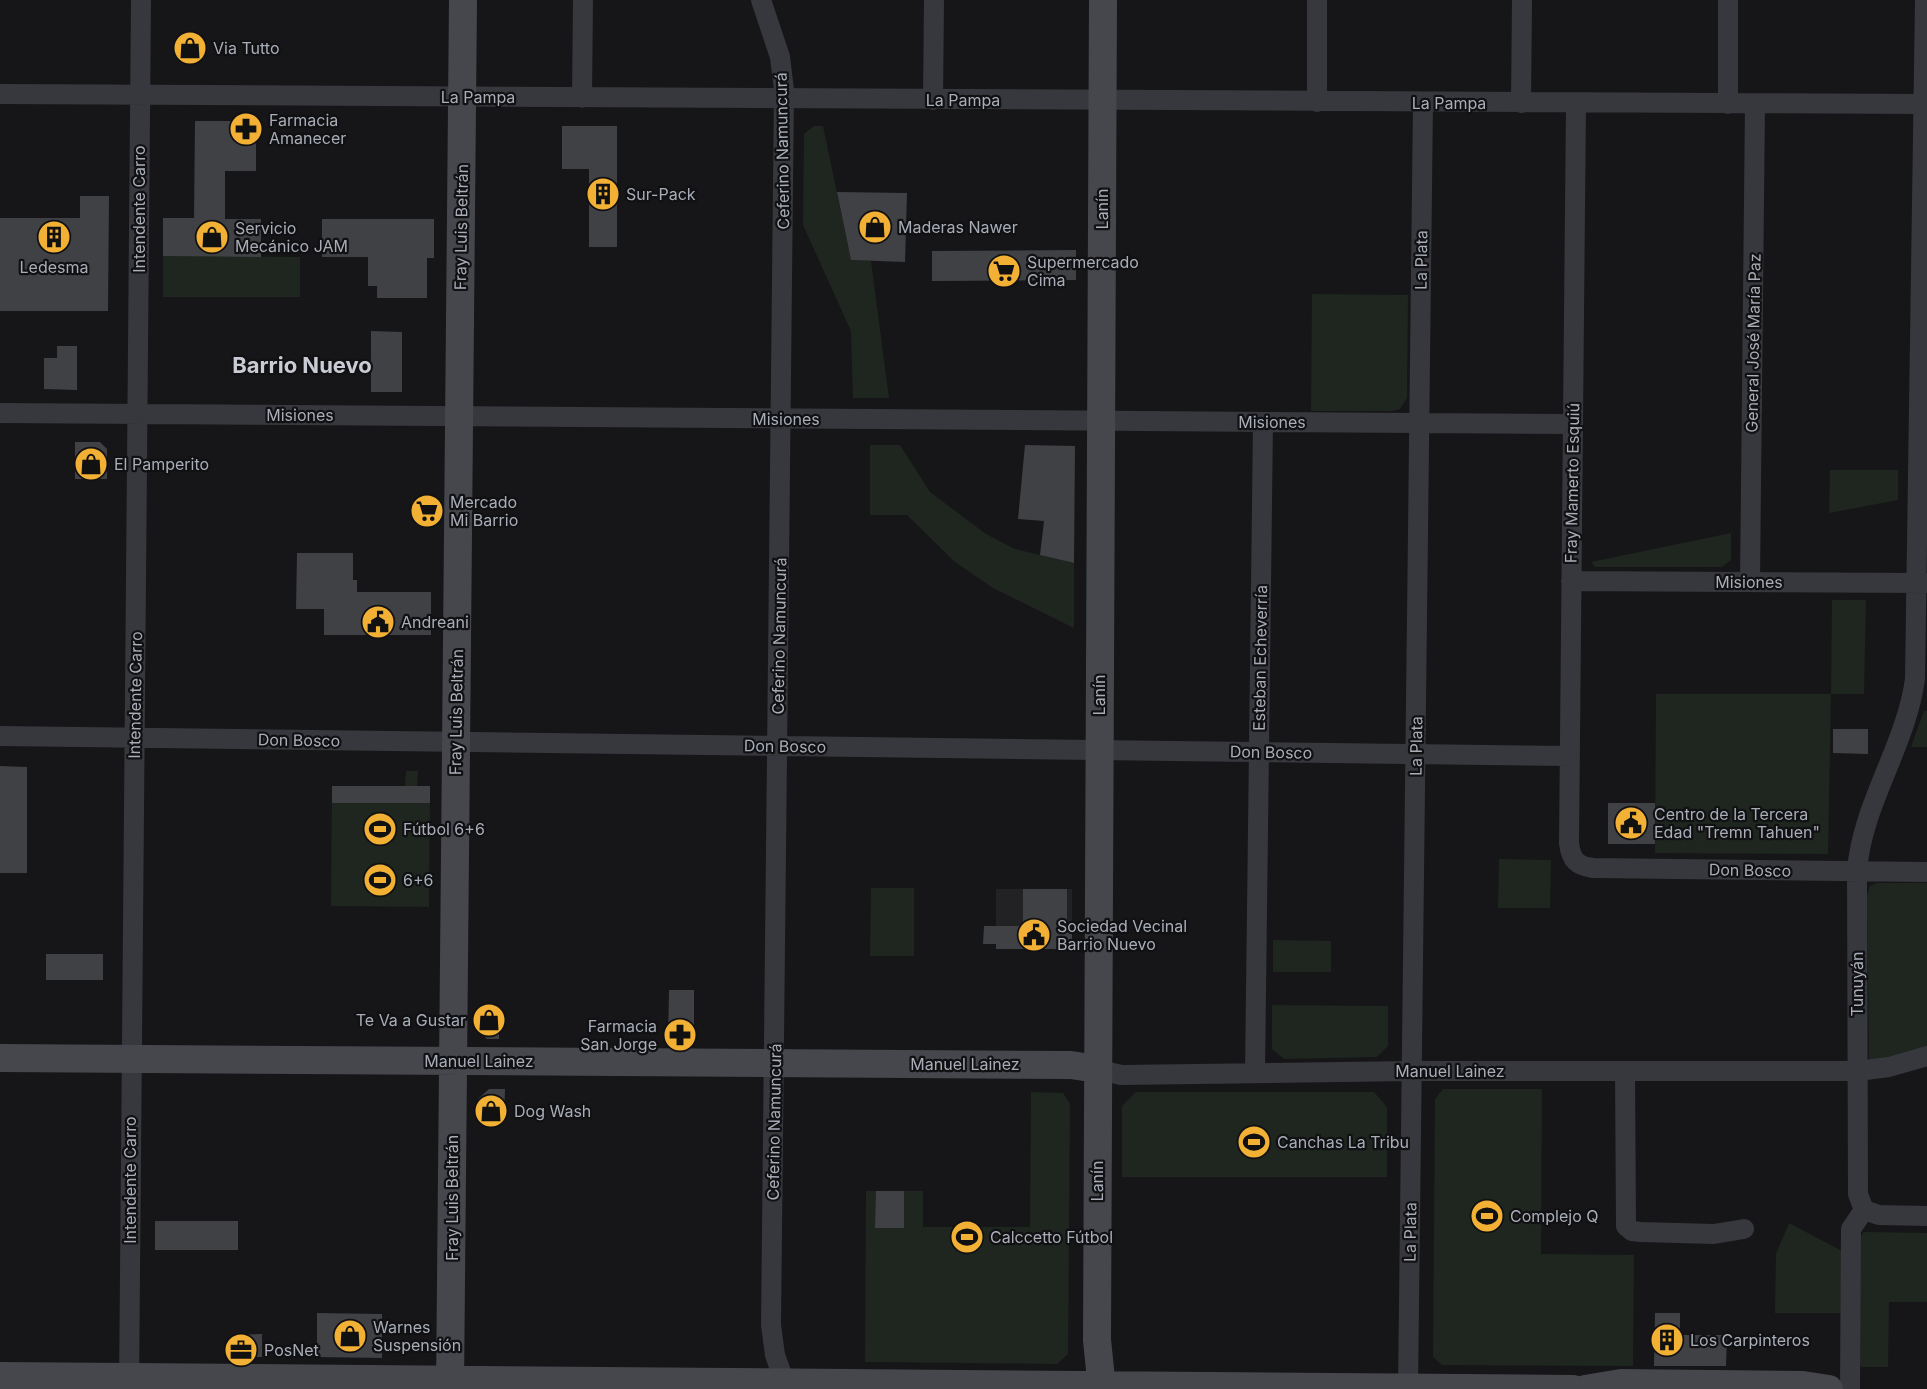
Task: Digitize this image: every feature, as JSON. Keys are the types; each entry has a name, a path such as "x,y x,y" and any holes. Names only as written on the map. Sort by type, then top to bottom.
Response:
{"street":[{"name":"Intendente Carro","path":"129,1383 141,0"},
{"name":"Fray Luis Beltrán","path":"450,1385 463,0"},
{"path":"582,98 583,0"},
{"name":"Ceferino Namuncurá","path":"761,0 780,57 784,99 771,1325 783,1387"},
{"path":"933,100 934,0"},
{"name":"Lanín","path":"1102,1387 1097,1340 1097,1070 1103,0"},
{"path":"1317,0 1317,102"},
{"path":"1521,103 1522,0"},
{"path":"1728,0 1728,104"},
{"name":"Tunuyán","path":"1864,1210 1858,1194 1857,871 1862,838 1904,726 1912,696 1921,583 1925,0"},
{"name":"La Pampa","path":"0,94 1925,104"},
{"name":"La Plata","path":"1408,1388 1423,102"},
{"name":"Fray Mamerto Esquiú","path":"1575,862 1569,843 1576,103"},
{"name":"General José María Paz","path":"1750,582 1755,104"},
{"name":"Misiones","path":"0,413 1573,424"},
{"name":"Esteban Echeverría","path":"1255,1073 1263,422"},
{"name":"Misiones","path":"1571,581 1921,583"},
{"name":"Don Bosco","path":"0,736 1570,756"},
{"name":"Don Bosco","path":"1575,862 1593,868 1927,872"},
{"name":"Manuel Lainez","path":"0,1058 1071,1065 1120,1075 1413,1071 1858,1071 1889,1067 1927,1056"},
{"path":"1625,1071 1624,1217 1629,1229 1636,1232 1714,1234 1744,1229"},
{"path":"1850,1389 1852,1226 1864,1210 1879,1215 1927,1216"},
{"path":"0,1376 129,1383 1573,1389"},
{"path":"1585,1389 1632,1383 1803,1385 1829,1389"}],"shaded area":[{"path":"814,126 823,126 851,260 871,261 889,398 853,398 851,331 803,225 804,134"},
{"path":"163,256 300,257 300,297 163,297"},
{"path":"1312,294 1408,295 1407,398 1400,409 1392,411 1311,411"},
{"path":"870,445 900,445 930,492 986,534 1015,549 1074,563 1074,628 993,588 955,562 907,515 870,515"},
{"path":"1830,470 1898,470 1898,500 1829,513"},
{"path":"1731,533 1731,560 1722,567 1595,567 1591,562"},
{"path":"1832,600 1866,600 1864,694 1831,694"},
{"path":"1656,694 1831,694 1828,854 1655,853"},
{"path":"1924,711 1927,711 1927,747 1911,747"},
{"name":"Fútbol 6+6","path":"406,771 418,771 417,786 430,786 429,907 331,906 332,786 405,786"},
{"path":"1499,859 1551,860 1550,908 1498,908"},
{"path":"1877,883 1927,883 1927,1049 1869,1061 1867,896 1870,886"},
{"path":"871,888 914,888 914,956 870,956"},
{"path":"996,889 1072,889 1072,926 996,926"},
{"path":"1273,940 1331,941 1331,972 1273,972"},
{"path":"1272,1005 1388,1006 1388,1046 1377,1057 1284,1059 1272,1049"},
{"name":"Complejo Q","path":"1443,1089 1542,1089 1541,1254 1634,1255 1633,1366 1442,1365 1433,1357 1435,1099"},
{"name":"Calccetto Fútbol","path":"1031,1092 1063,1093 1070,1104 1068,1354 1057,1364 865,1362 866,1191 923,1191 923,1227 1030,1227"},
{"name":"Canchas La Tribu","path":"1136,1092 1374,1092 1387,1107 1387,1177 1122,1177 1122,1106"},
{"path":"1789,1223 1842,1251 1842,1313 1775,1313 1776,1254"},
{"path":"1864,1232 1927,1233 1927,1302 1889,1302 1888,1367 1862,1367 1855,1360 1856,1241"}],"building":[{"path":"195,121 256,121 256,171 225,171 225,219 261,219 261,257 163,256 163,218 194,218"},
{"name":"Sur-Pack","path":"562,126 617,126 617,247 589,247 589,169 562,169"},
{"name":"Maderas Nawer","path":"837,192 907,193 905,262 851,260"},
{"path":"80,196 109,196 108,311 0,311 0,218 80,218"},
{"path":"322,219 434,219 434,258 427,258 427,298 377,298 377,286 368,286 368,257 322,257"},
{"name":"Supermercado Cima","path":"1076,250 1076,280 932,281 932,251"},
{"path":"371,331 402,332 402,392 371,392"},
{"path":"57,346 77,346 77,390 44,389 44,358 57,358"},
{"name":"El Pamperito","path":"75,442 100,442 107,449 107,479 75,479"},
{"path":"1025,445 1075,446 1074,563 1040,555 1044,521 1018,519"},
{"path":"412,501 432,501 432,520 412,520"},
{"path":"297,553 353,553 353,580 357,580 357,592 431,592 431,635 324,635 324,609 296,609"},
{"path":"1833,729 1868,729 1868,754 1833,753"},
{"path":"0,766 27,767 27,873 0,873"},
{"path":"332,786 430,786 430,803 332,803"},
{"name":"Centro de la Tercera Edad \"Tremn Tahuen\"","path":"1608,803 1655,803 1655,844 1608,844"},
{"path":"1023,889 1067,889 1067,926 1072,926 1072,949 996,949 996,944 983,944 984,926 1023,926"},
{"path":"46,954 103,954 103,980 46,980"},
{"path":"669,990 694,990 694,1040 668,1040"},
{"name":"Te Va a Gustar","path":"480,1008 499,1008 499,1039 487,1039 480,1032"},
{"name":"Dog Wash","path":"489,1089 505,1089 504,1123 478,1122 478,1099"},
{"path":"876,1191 904,1191 904,1228 875,1228"},
{"path":"155,1221 238,1221 238,1250 155,1250"},
{"name":"Warnes Suspensión","path":"317,1313 382,1314 382,1358 317,1357"},
{"path":"1655,1313 1680,1313 1680,1335 1727,1335 1726,1366 1654,1366"},
{"path":"262,1334 262,1357 234,1357 234,1335"}],"place":[{"name":"Via Tutto","path":"190,48"},
{"name":"Farmacia Amanecer","path":"246,129"},
{"name":"Sur-Pack","path":"603,194"},
{"name":"Maderas Nawer","path":"875,227"},
{"name":"Ledesma","path":"54,237"},
{"name":"Servicio Mecánico JAM","path":"212,237"},
{"name":"Supermercado Cima","path":"1004,271"},
{"name":"El Pamperito","path":"91,464"},
{"name":"Mercado Mi Barrio","path":"427,511"},
{"name":"Andreani","path":"378,622"},
{"name":"Centro de la Tercera Edad \"Tremn Tahuen\"","path":"1631,823"},
{"name":"Fútbol 6+6","path":"380,829"},
{"name":"6+6","path":"380,880"},
{"name":"Sociedad Vecinal Barrio Nuevo","path":"1034,935"},
{"name":"Te Va a Gustar","path":"489,1020"},
{"name":"Farmacia San Jorge","path":"680,1035"},
{"name":"Dog Wash","path":"491,1111"},
{"name":"Canchas La Tribu","path":"1254,1142"},
{"name":"Complejo Q","path":"1487,1216"},
{"name":"Calccetto Fútbol","path":"967,1237"},
{"name":"Warnes Suspensión","path":"350,1336"},
{"name":"Los Carpinteros","path":"1667,1340"},
{"name":"PosNet","path":"241,1350"}],"district":[{"name":"Barrio Nuevo","path":"302,365"}]}
